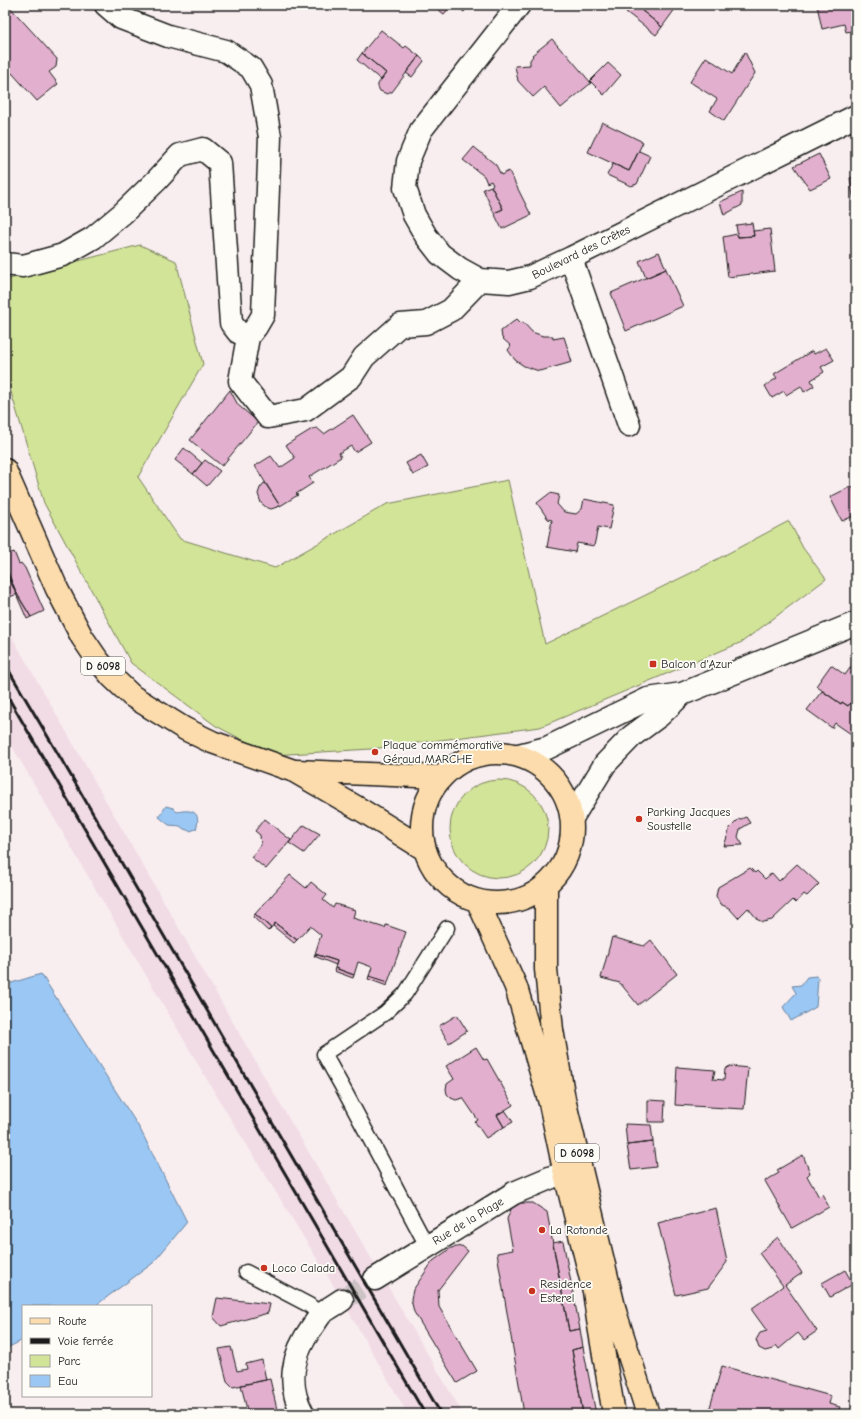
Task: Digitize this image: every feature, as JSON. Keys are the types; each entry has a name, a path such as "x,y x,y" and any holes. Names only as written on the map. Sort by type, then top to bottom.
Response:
{"main road":[{"name":"D 6098","path":"5,470 60,595 82,637 112,677 132,696 185,729 212,742 294,771 363,811 424,849"},
{"path":"497,752 518,755 534,762 548,772 560,785 568,801 572,818 572,843 562,866 546,886 531,896 514,902 496,904 478,902 459,894 442,881 430,864 424,849 422,820 428,797 441,777 457,763 476,755 497,752"},
{"name":"D 6098","path":"294,771 441,777"},
{"name":"D 6098","path":"546,886 546,969 552,1030 564,1099 616,1315 648,1414"},
{"name":"D 6098","path":"478,902 516,987 550,1103 594,1291 614,1414"},
{"name":"D 6098","path":"598,1320 623,1414"}],"street":[{"path":"106,5 121,18 168,36 226,51 251,68 261,85 270,137 264,315 248,337 240,381 268,417 306,410 351,377 364,357 400,325 426,323 451,310 480,280"},
{"name":"Boulevard des Crêtes","path":"519,5 421,130 408,161 405,188 414,215 426,236 440,254 460,269 480,280 509,282 530,277 856,116"},
{"path":"5,264 23,266 63,255 93,238 123,213 180,155 203,149 220,164 231,323 238,332 248,337"},
{"path":"571,258 629,425"},
{"path":"518,755 547,748 648,699 682,694 856,623"},
{"path":"572,818 605,764 632,736 659,716 682,694"},
{"name":"Rue de la Plage","path":"375,1279 514,1194 552,1177 566,1174"},
{"path":"303,1414 298,1406 293,1384 294,1362 302,1340 321,1315 342,1300"}],"lane":[{"path":"427,1246 324,1054 385,1012 405,994 447,928"},
{"path":"246,1272 309,1305 321,1315"}],"shaded area":[{"path":"5,625 259,1068 463,1414 408,1414 335,1288 218,1098 16,753 5,734"}],"green space":[{"path":"140,245 176,261 203,364 138,477 180,539 275,568 387,504 508,480 545,644 691,573 789,521 803,548 826,579 742,642 540,727 371,749 272,755 216,726 131,663 44,503 5,372 5,280"},
{"path":"499,780 518,784 534,794 544,810 548,829 544,848 534,864 518,874 499,878 480,874 464,864 454,848 450,829 454,810 464,794 480,784"}],"water":[{"path":"166,806 173,808 177,812 191,811 194,813 198,818 196,829 190,831 180,826 169,825 159,817"},
{"path":"41,974 140,1129 187,1222 153,1263 96,1305 22,1305 22,1340 5,1349 5,985"},
{"path":"816,976 818,978 816,1007 791,1021 783,1007 796,993 792,986 801,985 807,977"}],"building":[{"path":"8,5 57,59 56,67 49,72 58,84 37,101 12,73 5,79 5,7"},
{"path":"432,5 452,5 444,14"},
{"path":"455,5 469,5 464,12"},
{"path":"632,5 635,5 662,27 656,35 626,12"},
{"path":"635,5 678,5 662,27"},
{"path":"817,5 856,5 856,30 846,32 844,24 822,29"},
{"path":"381,30 404,48 406,46 419,56 392,92 387,94 380,91 378,87 378,84 386,73 362,53"},
{"path":"552,39 591,83 561,108 544,87 533,97 518,81 515,66 530,65 532,55"},
{"path":"745,52 755,73 724,121 710,111 717,99 690,82 706,57 732,74"},
{"path":"362,53 386,73 381,80 357,60"},
{"path":"419,56 424,61 412,77 406,73"},
{"path":"608,63 621,75 604,95 590,81"},
{"path":"602,122 643,142 629,171 588,152"},
{"path":"474,147 496,165 501,175 509,171 531,215 502,229 494,213 503,209 491,186 493,185 491,181 487,183 484,176 463,160"},
{"path":"639,151 650,156 637,184 631,186 607,175 613,164 629,171"},
{"path":"819,154 831,179 810,189 794,166"},
{"path":"856,177 856,214 850,178"},
{"path":"491,186 503,209 494,213 483,189"},
{"path":"742,192 742,205 724,215 720,202"},
{"path":"752,223 754,236 738,237 736,225"},
{"path":"770,229 775,271 728,277 723,237 737,234 738,237 754,236 753,231"},
{"path":"659,252 666,269 646,278 639,261"},
{"path":"666,269 683,306 626,331 611,293"},
{"path":"517,319 521,323 523,322 532,332 543,336 553,336 553,339 564,337 572,362 539,371 524,366 515,360 508,350 511,346 502,338 501,331"},
{"path":"826,348 834,360 821,367 824,372 811,380 814,386 804,392 801,386 786,395 784,391 772,398 765,386 777,378 774,374 812,351 814,354"},
{"path":"230,390 238,405 258,422 222,466 190,440"},
{"path":"353,415 371,442 355,452 351,446 339,453 341,457 309,477 313,483 296,494 298,495 280,506 255,466 271,456 280,468 295,458 286,445 312,429 317,428 324,434"},
{"path":"184,448 202,463 193,474 175,460"},
{"path":"421,455 428,467 413,475 406,463"},
{"path":"205,460 220,471 207,486 193,474"},
{"path":"264,483 280,506 271,509 261,503 258,494"},
{"path":"852,486 856,493 856,515 842,521 830,497"},
{"path":"550,493 559,495 557,504 564,512 576,514 582,509 584,499 614,505 609,529 598,527 594,546 577,543 575,552 547,547 552,520 548,519 537,503"},
{"path":"14,552 19,564 21,563 25,568 44,611 31,617 17,594 5,566 5,555"},
{"path":"8,573 17,594 6,574"},
{"path":"5,574 17,594 10,597 5,585"},
{"path":"17,594 31,617 27,619"},
{"path":"856,660 856,707 850,703 848,706 842,702 841,704 816,686 831,665 845,675"},
{"path":"822,691 841,704 842,702 848,706 850,703 856,707 856,726 851,734 835,723 832,728 807,710"},
{"path":"746,817 750,823 740,829 738,837 743,845 724,846 730,828 738,820"},
{"path":"264,819 291,840 266,869 251,857 261,845 260,835 255,831"},
{"path":"304,825 320,834 304,853 289,843"},
{"path":"797,864 819,884 807,896 804,894 796,903 793,900 772,920 763,922 758,920 748,908 738,918 729,908 720,904 716,896 718,887 750,868 755,873 757,871 765,879 772,873 779,881"},
{"path":"290,875 306,888 311,882 327,895 323,900 333,908 335,904 355,910 353,918 385,928 386,925 406,932 388,982 369,976 372,967 358,962 354,975 335,968 337,961 315,954 321,935 310,926 297,940 275,923 271,928 255,914"},
{"path":"255,914 271,928 268,931 253,917"},
{"path":"275,923 297,940 294,943 273,926"},
{"path":"612,937 644,946 651,940 677,974 638,1005 620,983 601,978"},
{"path":"315,954 337,961 336,965 314,956"},
{"path":"335,968 354,975 353,978 334,971"},
{"path":"369,976 388,982 387,986 368,979"},
{"path":"457,1015 467,1031 449,1043 439,1026"},
{"path":"476,1047 484,1060 487,1059 513,1105 497,1115 504,1127 486,1138 475,1122 478,1120 463,1098 456,1100 451,1098 447,1094 446,1089 447,1084 454,1079 446,1066"},
{"path":"730,1066 748,1068 744,1109 675,1105 677,1067 715,1070 713,1079 724,1080 725,1069"},
{"path":"648,1100 665,1101 664,1122 648,1122"},
{"path":"505,1110 513,1122 504,1127 497,1115"},
{"path":"625,1124 651,1125 653,1142 627,1145"},
{"path":"653,1142 656,1167 631,1170 627,1145"},
{"path":"803,1155 810,1173 807,1176 819,1197 822,1194 829,1207 792,1228 765,1181 779,1173 777,1170"},
{"name":"Residence Esterel","path":"519,1203 533,1203 547,1212 569,1331 580,1329 583,1347 572,1350 583,1414 524,1414 497,1253 513,1250 507,1219 512,1207"},
{"path":"716,1208 727,1262 708,1288 676,1295 658,1223"},
{"path":"778,1237 802,1273 785,1285 817,1331 804,1340 798,1333 779,1349 776,1345 773,1349 765,1351 759,1348 756,1340 760,1333 767,1331 751,1309 783,1286 759,1253"},
{"path":"563,1241 580,1329 569,1331 553,1243"},
{"path":"462,1246 468,1251 438,1290 439,1307 477,1371 457,1383 414,1312 411,1299 413,1290 433,1261 451,1248"},
{"path":"845,1270 853,1284 830,1297 822,1283"},
{"path":"217,1298 270,1304 268,1313 221,1326 213,1317"},
{"path":"231,1347 237,1371 247,1369 246,1364 262,1360 266,1380 233,1387 227,1381 219,1349"},
{"path":"583,1347 596,1414 583,1414 572,1350"},
{"path":"722,1366 831,1396 829,1404 840,1407 838,1414 708,1414"},
{"path":"270,1379 278,1414 248,1414 241,1385"}],"tunnel":[{"path":"342,1300 375,1279"}],"railway":[{"path":"5,664 441,1414"},
{"path":"5,692 425,1414"}],"place":[{"name":"Balcon d'Azur","path":"653,664"},
{"name":"Plaque commémorative Géraud MARCHE","path":"375,752"},
{"name":"Parking Jacques Soustelle","path":"639,819"},
{"name":"La Rotonde","path":"542,1230"},
{"name":"Loco Calada","path":"264,1268"},
{"name":"Residence Esterel","path":"532,1291"}]}
